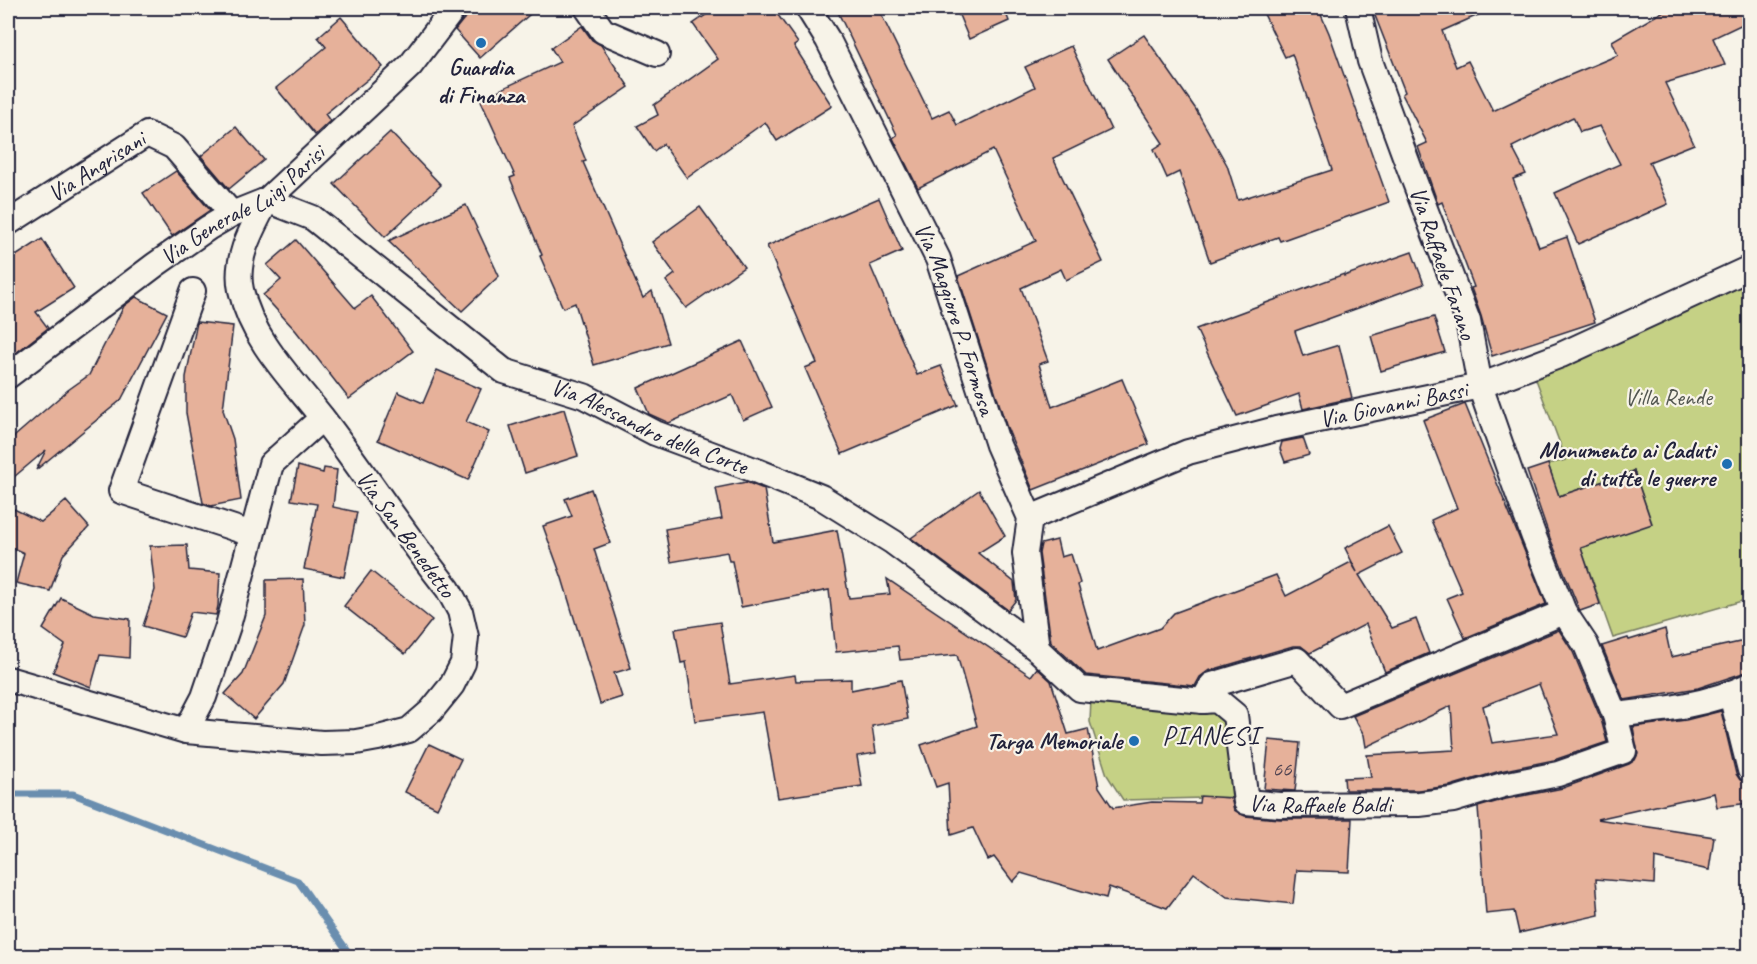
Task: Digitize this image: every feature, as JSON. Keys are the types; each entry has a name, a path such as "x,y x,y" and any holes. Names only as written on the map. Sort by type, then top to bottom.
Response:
{"street":[{"name":"Via Generale Luigi Parisi","path":"8,376 208,228 231,214 267,200 410,66 454,8"},
{"path":"587,8 603,31 657,54"},
{"name":"Via Maggiore P. Formosa","path":"807,8 828,40 938,259 998,445 1030,518"},
{"name":"Via Raffaele Farano","path":"1358,8 1370,61 1468,321 1480,386 1534,537 1564,612 1586,645 1615,715"},
{"name":"Via Angrisani","path":"8,223 147,134 174,147 231,214"},
{"name":"Via San Benedetto","path":"8,680 186,731 322,743 356,742 409,730 431,711 452,685 463,663 466,637 460,611 447,589 322,418 269,350 250,319 240,288 241,260 250,233 267,200"},
{"name":"Via Alessandro della Corte","path":"267,200 313,218 504,371 584,396 655,433 821,497 893,542 1037,649"},
{"name":"Via Giovanni Bassi","path":"1030,518 1188,452 1276,429 1480,386 1561,355 1749,268"},
{"path":"193,291 121,491 252,534"},
{"path":"186,731 208,687 228,626 271,464 322,418"},
{"path":"1030,518 1025,553 1037,649"},
{"path":"1203,701 1212,685 1297,660 1340,706 1564,612"},
{"name":"Via Raffaele Baldi","path":"1037,649 1080,689 1203,701 1217,700 1235,715 1245,802 1280,805 1419,804 1453,800 1503,785 1558,774 1624,751 1615,715"},
{"path":"1615,715 1667,710 1740,690 1749,770"}],"green space":[{"name":"Villa Rende","path":"1749,268 1749,599 1613,638 1581,548 1652,523 1634,471 1559,496 1548,464 1566,460 1531,366"},
{"path":"1122,693 1233,715 1245,797 1123,800 1107,775 1090,722 1091,698"}],"building":[{"name":"Guardia di Finanza","path":"477,8 537,8 480,58 455,30"},
{"path":"716,8 773,8 798,43 794,46 832,106 777,141 765,122 687,178 663,144 654,151 637,126 658,115 654,105 718,59 693,24"},
{"path":"836,8 878,8 932,118 949,110 957,125 1035,87 1025,67 1071,46 1111,130 1053,158 1103,262 1066,280 1061,269 1021,288 1048,361 1039,364 1052,407 1122,379 1149,444 1033,490 1006,425 958,276 1036,241 993,150 918,188 893,138 897,135"},
{"path":"956,8 1004,8 1009,21 969,39"},
{"path":"1261,8 1318,8 1389,202 1280,241 1278,237 1210,262 1179,172 1167,178 1154,149 1163,143 1108,59 1144,35 1195,108 1227,165 1238,200 1332,170 1292,54 1285,57"},
{"path":"1372,8 1494,8 1442,31 1456,67 1468,61 1493,111 1618,55 1612,41 1669,8 1749,8 1749,21 1713,38 1725,65 1665,83 1694,144 1649,162 1668,204 1578,244 1555,193 1620,164 1600,126 1580,132 1573,117 1512,147 1526,174 1513,179 1539,247 1567,237 1595,322 1492,356 1471,288 1474,287 1442,202 1438,204 1418,147 1427,143 1402,94 1405,92"},
{"path":"341,17 383,67 325,114 330,121 315,135 276,88 326,47 318,37"},
{"path":"582,26 592,40 601,45 629,87 572,126 586,161 583,162 643,298 652,291 668,343 594,365 575,303 563,308 510,178 515,176 480,99 560,62 551,48"},
{"path":"236,127 264,160 229,189 201,156"},
{"path":"390,132 441,185 385,237 334,184"},
{"path":"176,171 210,210 172,236 143,193"},
{"path":"879,198 902,251 870,265 917,375 941,366 958,405 842,454 805,368 817,363 767,246"},
{"path":"466,205 499,276 462,311 388,241"},
{"path":"700,207 744,267 686,308 666,281 675,274 652,242"},
{"path":"42,239 74,288 36,312 48,328 8,359 8,261"},
{"path":"296,240 355,308 371,296 413,351 349,399 296,331 263,295 281,280 267,265"},
{"path":"1412,252 1424,284 1295,331 1303,356 1339,345 1352,398 1303,409 1299,394 1237,416 1196,329 1344,274 1344,276"},
{"path":"136,297 167,313 121,400 36,470 46,450 8,482 8,442 68,390 89,375 124,306"},
{"path":"1434,317 1445,352 1381,371 1371,336"},
{"path":"197,322 233,326 223,410 233,439 241,500 211,506 203,503 186,413 186,377"},
{"path":"742,341 772,407 743,420 732,395 669,423 649,414 638,388"},
{"path":"437,370 481,389 466,422 489,432 468,480 378,440 398,392 423,403"},
{"path":"1465,404 1546,604 1465,638 1447,598 1462,592 1431,520 1457,508 1423,420"},
{"path":"564,409 578,456 525,473 510,426"},
{"path":"1303,438 1309,455 1285,462 1280,449 1282,442"},
{"path":"1548,464 1559,496 1634,471 1652,524 1581,548 1600,604 1580,611 1550,538 1527,471"},
{"path":"298,466 323,473 324,468 337,470 333,507 357,512 344,577 304,569 317,504 291,500"},
{"path":"746,482 764,489 773,542 837,530 849,598 890,594 887,579 1031,676 1037,668 1051,681 1068,734 1088,729 1099,787 1113,808 1152,802 1199,803 1200,796 1231,798 1234,810 1245,816 1280,819 1352,819 1349,872 1297,870 1293,904 1227,897 1194,873 1167,908 1109,887 1106,898 1021,873 1013,882 994,857 988,860 973,828 951,835 948,783 936,787 921,745 977,726 957,655 900,660 898,646 836,652 829,590 741,607 732,561 729,561 727,552 671,562 665,529 722,519 716,488"},
{"path":"591,489 610,543 594,549 631,668 614,673 622,697 600,704 562,578 543,526 572,516 565,499"},
{"path":"979,490 1005,536 978,553 1014,582 1016,600 1008,610 911,538"},
{"path":"66,501 89,527 63,555 50,591 16,583 24,553 8,546 8,522 14,509 41,522"},
{"path":"1388,526 1402,553 1359,575 1392,628 1416,619 1429,653 1385,672 1366,624 1310,653 1301,646 1293,646 1208,671 1200,677 1195,686 1086,675 1051,642 1039,553 1041,544 1057,540 1061,557 1071,554 1097,651 1160,628 1174,613 1276,575 1286,596 1351,562 1357,572 1345,548"},
{"path":"187,545 189,570 220,573 216,615 191,612 182,637 143,626 155,590 150,546"},
{"path":"371,571 432,620 405,654 344,606"},
{"path":"303,579 305,625 284,684 254,719 225,694 243,674 266,616 266,580"},
{"path":"61,598 94,614 130,619 129,658 100,655 91,687 53,672 65,645 43,629"},
{"path":"720,622 730,684 795,675 796,681 851,679 851,690 901,680 908,719 872,726 876,753 857,756 862,786 778,798 763,712 695,721 686,662 681,663 675,629"},
{"path":"1665,629 1671,657 1749,640 1749,671 1698,688 1624,700 1602,646"},
{"path":"1559,630 1573,652 1601,719 1607,742 1554,760 1500,771 1450,786 1418,790 1345,790 1344,778 1371,777 1367,755 1454,750 1451,706 1366,747 1364,735 1353,716","holes":["1539,684 1558,734 1492,743 1483,706"]},
{"path":"1721,711 1736,774 1740,780 1749,784 1749,803 1717,807 1714,793 1597,819 1714,837 1709,870 1655,858 1654,884 1596,879 1599,915 1519,933 1514,911 1486,914 1478,807 1563,788 1629,764 1638,754 1633,727 1686,720"},
{"path":"1269,740 1300,743 1295,791 1264,789"},
{"path":"429,744 461,759 437,808 405,792"}],"waterway":[{"path":"8,794 73,794 298,881 351,956"}],"place":[{"name":"Guardia di Finanza","path":"481,43"},
{"name":"Monumento ai Caduti di tutte le guerre","path":"1727,464"},
{"name":"Targa Memoriale","path":"1134,741"}],"district":[{"name":"PIANESI","path":"1211,735"}]}
